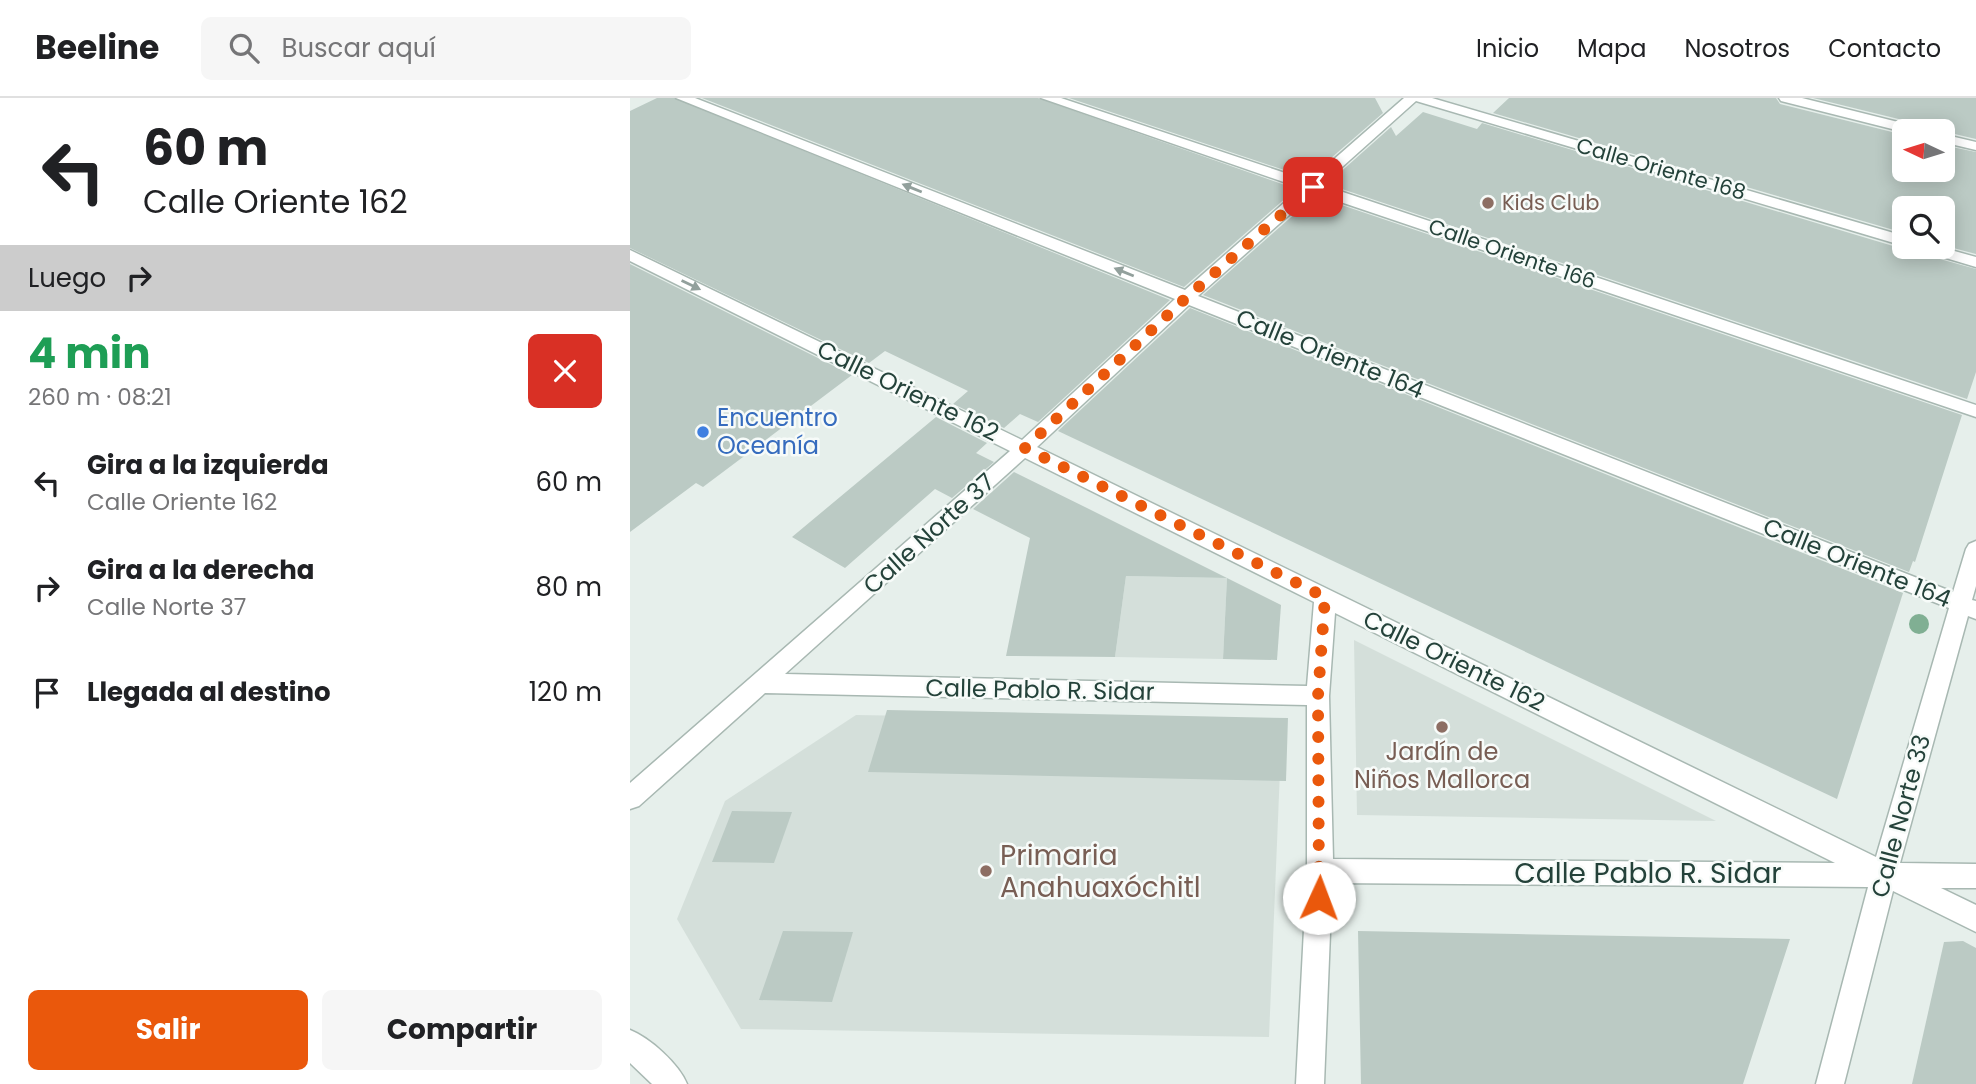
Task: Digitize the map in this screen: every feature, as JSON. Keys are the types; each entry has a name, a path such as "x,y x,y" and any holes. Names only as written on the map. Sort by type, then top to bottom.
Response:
{"street":[{"name":"Calle Oriente 164","path":"683,98 1968,607"},
{"name":"Calle Oriente 166","path":"1048,98 1976,411"},
{"name":"Calle Norte 37","path":"630,797 1025,448 1187,297 1412,98"},
{"name":"Calle Oriente 168","path":"1419,98 1892,237"},
{"path":"1786,98 1892,125"},
{"path":"1955,141 1976,146"},
{"name":"Calle Oriente 162","path":"630,255 1976,919"},
{"path":"1955,256 1976,262"},
{"name":"Calle Norte 33","path":"1830,1084 1884,875 1968,607 1976,550"},
{"path":"1310,1084 1320,871 1318,696 1325,597"},
{"name":"Calle Pablo R. Sidar","path":"761,683 1318,696"},
{"name":"Calle Pablo R. Sidar","path":"1320,871 1976,876"},
{"path":"630,1044 673,1084"}],"shaded area":[{"path":"1126,576 1227,578 1223,659 1115,657"},
{"name":"Jardín de Niños Mallorca","path":"1354,640 1716,821 1357,815"},
{"name":"Primaria Anahuaxóchitl","path":"856,715 1282,722 1269,1037 741,1029 677,919 725,801"}],"building":[{"path":"657,98 674,98 1170,300 1038,422 1020,414 1004,428 953,404 968,391 885,351 869,363 630,248 630,111"},
{"path":"702,98 1038,98 1296,189 1184,287"},
{"path":"1069,98 1375,98 1383,113 1308,178"},
{"path":"1509,98 1776,98 1780,104 1892,132 1892,182 1955,182 1955,148 1976,152 1976,254 1955,248 1955,196 1892,196 1892,229 1493,113"},
{"path":"1813,98 1976,98 1976,139 1955,134 1955,119 1899,119"},
{"path":"1423,112 1477,129 1482,123 1892,246 1892,259 1940,259 1976,269 1976,372 1967,399 1327,184 1391,127 1396,136"},
{"path":"1315,196 1962,415 1915,562 1913,561 1909,572 1203,295"},
{"name":"Encuentro Oceanía","path":"630,264 852,375 703,487 696,483 630,532"},
{"path":"1190,308 1903,593 1837,799 1058,431"},
{"path":"936,417 987,443 976,453 994,462 952,498 935,489 845,568 792,537"},
{"path":"1014,472 1227,578 1126,576 1115,657 1006,656 1030,538 973,509"},
{"path":"1227,578 1281,605 1277,660 1223,659"},
{"path":"887,710 1288,718 1286,781 868,772"},
{"path":"732,811 792,812 774,863 712,862"},
{"path":"783,931 853,932 832,1002 759,1000"},
{"path":"1358,931 1790,939 1743,1084 1361,1084"},
{"path":"1963,941 1976,948 1976,1084 1912,1084 1944,942"}],"place":[{"name":"Kids Club","path":"1488,203"},
{"name":"Encuentro Oceanía","path":"703,432"},
{"name":"Jardín de Niños Mallorca","path":"1442,727"},
{"name":"Primaria Anahuaxóchitl","path":"986,871"}],"route":[{"path":"1313,187 1187,297 1025,448 1325,597 1318,696 1319,898"}]}
